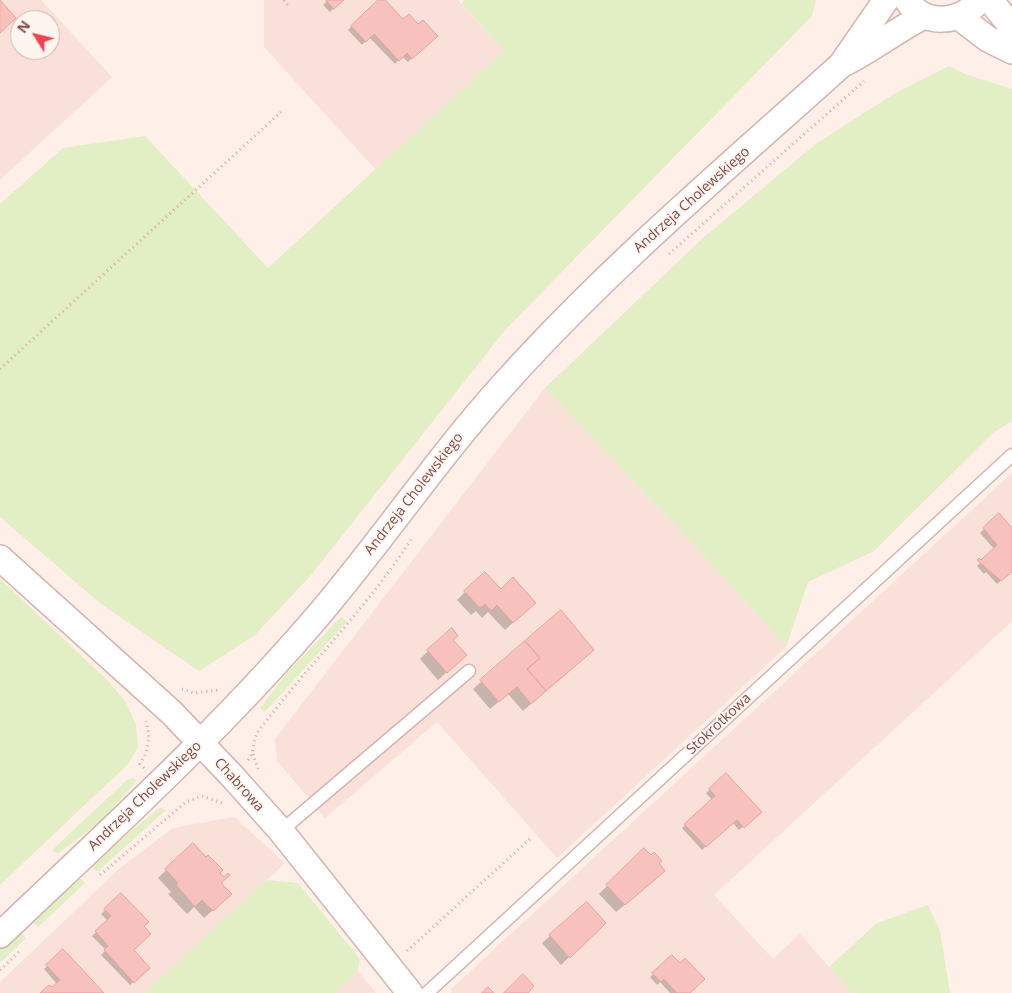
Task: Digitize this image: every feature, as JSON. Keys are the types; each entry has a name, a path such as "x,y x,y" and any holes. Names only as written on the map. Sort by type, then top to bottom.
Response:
{"street":[{"name":"Andrzeja Cholewskiego","path":"0,935 238,706 313,622 454,442 504,383 558,326 655,232 841,65 886,0"},
{"path":"915,8 941,20 959,17 974,7 979,0"},
{"path":"990,0 1012,27"},
{"name":"Andrzeja Cholewskiego","path":"841,65 866,53 904,26 915,8"},
{"path":"959,17 988,39 1012,51"},
{"name":"Chabrowa","path":"0,558 172,713 201,743 281,831 410,993"}],"lane":[{"name":"Stokrotkowa","path":"427,993 1012,455"},
{"path":"281,831 468,671"}],"path":[{"path":"284,0 289,7"},
{"path":"664,258 869,76"},
{"path":"0,369 281,112"},
{"path":"253,754 256,736 261,727 388,575 414,536"},
{"path":"194,692 221,690 226,694"},
{"path":"256,722 261,727"},
{"path":"146,771 140,764 148,750 149,735"},
{"path":"96,879 186,802 202,796 208,798 213,793"},
{"path":"390,967 532,837"},
{"path":"0,970 27,944"}],"shaded area":[{"path":"0,0 41,0 50,10 10,10 10,60 60,60 60,21 112,77 0,180"},
{"path":"264,0 458,0 504,51 376,170 264,47"},
{"path":"545,388 709,561 786,647 557,858 437,722 325,818 277,761 275,739"},
{"path":"1012,473 1012,621 714,895 773,959 800,934 852,993 451,993 451,989"},
{"path":"234,817 285,863 144,993 0,993 0,982 119,869 173,828"},
{"path":"358,971 376,993 335,993"}],"green space":[{"path":"464,0 816,0 812,16 506,329 311,575 255,635 199,671 101,604 0,517 0,204 63,148 145,136 268,268 504,51 462,4"},
{"path":"949,66 965,74 1012,89 1012,421 993,433 874,551 808,582 786,647 709,561 545,388 703,238 817,143 894,94"},
{"path":"0,579 108,681 126,702 136,725 138,747 128,764 0,885"},
{"path":"341,617 347,621 265,712 260,708 288,672"},
{"path":"134,778 137,781 100,822 57,854 52,850 128,779"},
{"path":"161,807 165,811 97,872 93,868 92,862"},
{"path":"74,878 81,879 85,883 38,927 34,923 34,917"},
{"path":"266,880 298,883 360,959 358,971 335,993 144,993"},
{"path":"928,905 940,931 950,993 852,993 829,967 877,923"},
{"path":"16,934 22,934 26,938 0,963 0,948"}],"building":[{"path":"0,0 10,11 10,24 0,33"},
{"path":"326,0 344,0 334,9"},
{"path":"378,0 385,0 403,19 409,14 418,24 423,20 438,36 412,59 407,53 399,61 374,34 366,42 351,26"},
{"path":"999,513 1012,528 1012,572 1001,581 977,560 979,558 981,560 997,545 983,528"},
{"path":"485,572 501,589 513,577 536,603 513,623 497,605 491,611 485,604 480,608 464,591"},
{"path":"561,610 594,650 546,691 527,669 540,658 525,641"},
{"path":"452,628 458,636 453,640 467,655 447,673 427,650"},
{"path":"525,641 540,658 527,669 546,691 531,704 517,687 499,702 480,680"},
{"path":"726,773 762,812 744,828 737,820 706,847 684,824 715,796 709,789"},
{"path":"193,843 206,857 208,855 223,870 220,873 224,877 228,873 230,875 221,883 232,894 213,911 202,900 195,907 176,885 178,883 165,869"},
{"path":"644,848 651,855 654,852 662,861 659,863 665,871 625,905 606,885"},
{"path":"121,893 149,922 144,926 151,934 134,950 150,968 134,983 104,950 108,946 95,931 111,916 104,909"},
{"path":"587,902 606,923 570,958 549,935"},
{"path":"63,949 104,993 40,993 49,985 52,987 60,980 46,965"},
{"path":"672,955 680,963 685,958 705,979 690,993 677,993 664,979 661,982 652,973"},
{"path":"523,974 534,986 528,993 504,993"},
{"path":"488,987 494,993 482,993"}]}
